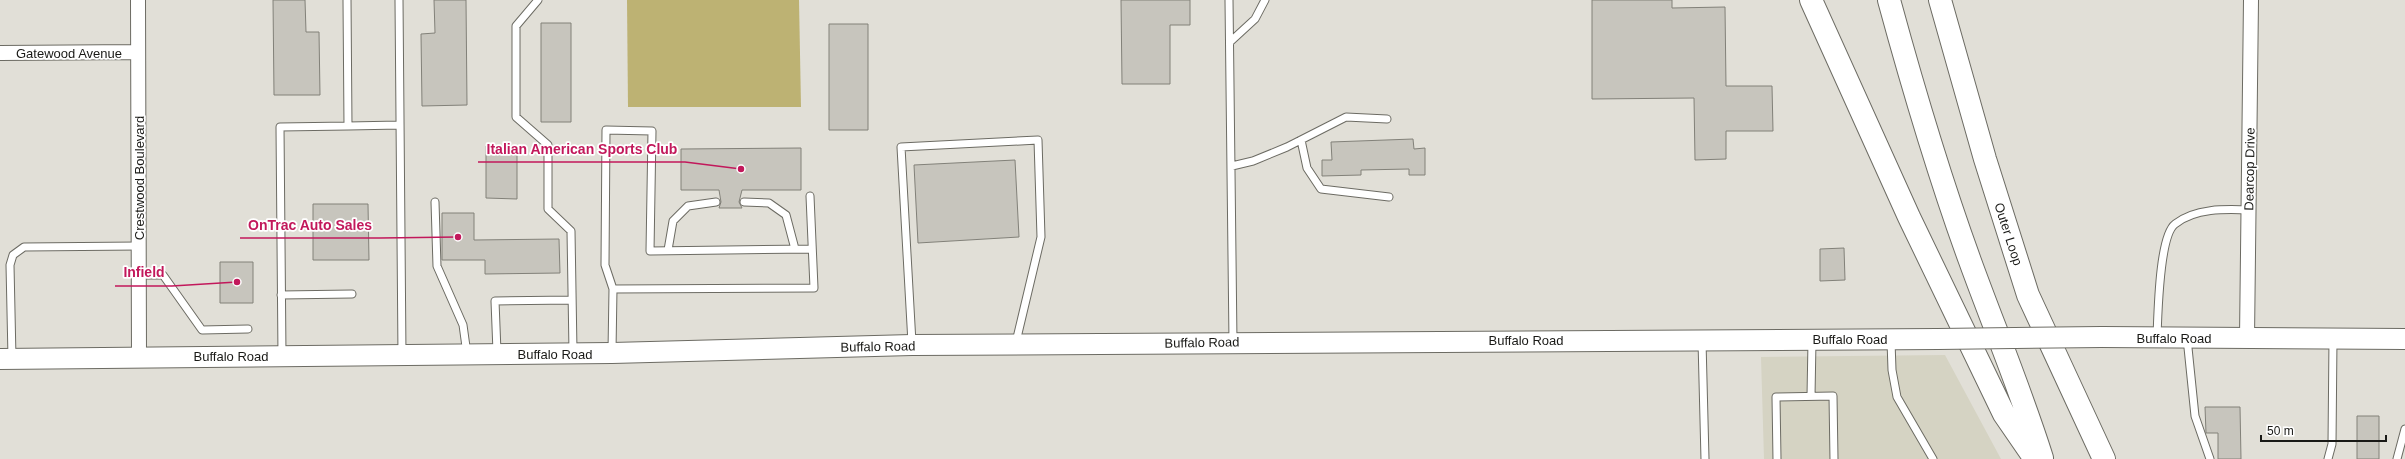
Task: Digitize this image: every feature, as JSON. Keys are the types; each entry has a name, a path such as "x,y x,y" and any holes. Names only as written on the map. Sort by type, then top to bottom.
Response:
{"highway":[{"path":"1811,0 1909,217 2004,414 2035,459"},
{"path":"1889,0 1913,87 1970,260 2022,396 2042,459"},
{"name":"Outer Loop","path":"1940,0 1984,159 2028,294 2104,459"}],"main road":[{"name":"Buffalo Road","path":"6,358 573,354 912,345 1233,342 1702,339 1812,340 2102,337 2405,340"}],"street":[{"name":"Crestwood Boulevard","path":"138,0 140,356"},
{"name":"Dearcop Drive","path":"2247,338 2251,0"},
{"name":"Gatewood Avenue","path":"0,53 138,52"}],"lane":[{"path":"347,0 348,126"},
{"path":"399,0 402,355"},
{"path":"538,0 516,26 516,117 548,145 548,209 571,231 573,354"},
{"path":"1229,0 1233,342"},
{"path":"1230,42 1255,19 1265,0"},
{"path":"1232,166 1252,161 1301,140 1346,117 1387,119"},
{"path":"282,356 280,127 400,125"},
{"path":"612,353 613,289 605,265 606,130 652,131 650,251 812,249"},
{"path":"912,345 901,147 1038,140 1041,236 1015,345"},
{"path":"1301,140 1307,168 1321,189 1389,197"},
{"path":"613,289 814,288 810,196"},
{"path":"435,202 437,266 463,325 467,354"},
{"path":"668,250 673,221 688,206 716,202"},
{"path":"744,202 769,203 786,215 795,249"},
{"path":"2157,338 2164,253 2168,235 2173,225 2186,217 2216,209 2249,210"},
{"path":"6,358 10,265 14,255 24,247 139,246"},
{"path":"139,275 163,275 202,330 248,329"},
{"path":"281,295 352,294"},
{"path":"497,354 495,301 572,300"},
{"path":"2187,338 2195,416 2210,459"},
{"path":"1702,339 1705,459"},
{"path":"1891,339 1892,370 1897,397 1933,459"},
{"path":"2328,459 2332,444 2333,339"},
{"path":"1811,396 1812,340"},
{"path":"1777,459 1776,397 1811,396 1833,396 1834,459"},
{"path":"2397,459 2405,429"}],"shaded area":[{"path":"627,0 799,0 801,107 628,107"},
{"path":"1945,355 2001,459 1764,459 1761,357"}],"building":[{"path":"273,0 305,0 306,32 319,32 320,95 274,95"},
{"path":"434,0 466,0 467,105 422,106 421,34 435,33"},
{"path":"1121,0 1190,0 1190,25 1170,25 1170,84 1122,84"},
{"path":"1592,0 1672,0 1672,8 1725,7 1726,86 1772,86 1773,131 1726,131 1726,159 1695,160 1694,98 1592,99"},
{"path":"541,23 571,23 571,122 541,122"},
{"path":"829,24 868,24 868,130 829,130"},
{"path":"1413,139 1414,149 1425,148 1425,175 1409,175 1409,169 1361,170 1361,175 1322,176 1322,160 1332,160 1331,142"},
{"path":"486,146 517,146 517,199 486,198"},
{"path":"801,148 801,190 742,190 739,202 742,208 719,208 721,202 719,190 681,190 681,149"},
{"path":"1015,160 1019,237 918,243 914,165"},
{"path":"313,204 368,204 369,260 313,260"},
{"path":"442,213 474,213 474,240 559,239 560,273 485,274 485,260 442,260"},
{"path":"1844,248 1845,280 1820,281 1820,249"},
{"path":"220,262 253,262 253,303 220,303"},
{"path":"2205,407 2240,407 2241,459 2218,459 2218,433 2206,433"},
{"path":"2357,416 2379,416 2379,459 2357,459"}],"place":[{"name":"Italian American Sports Club","path":"741,169"},
{"name":"OnTrac Auto Sales","path":"458,237"},
{"name":"Infield","path":"237,282"}]}
